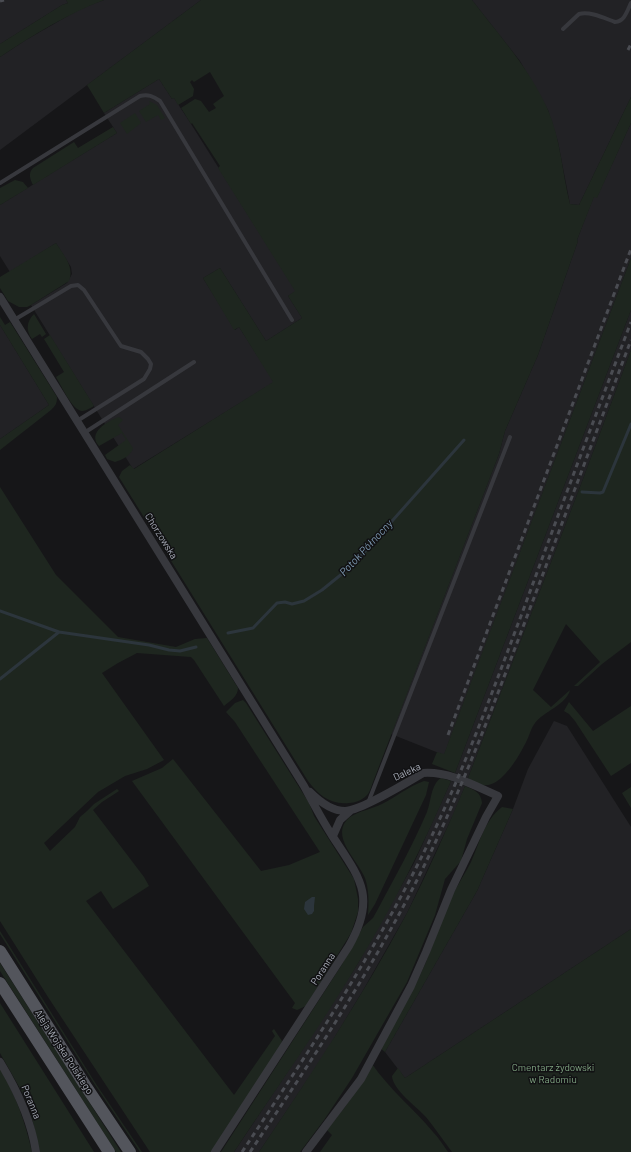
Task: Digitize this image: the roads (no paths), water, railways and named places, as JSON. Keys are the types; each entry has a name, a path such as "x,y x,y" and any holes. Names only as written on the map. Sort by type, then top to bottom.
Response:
{"main road":[{"name":"Aleja Wojska Polskiego","path":"0,951 85,1085 130,1152"},
{"name":"Aleja Wojska Polskiego","path":"0,982 109,1152"}],"street":[{"name":"Chorzowska","path":"0,297 304,786"},
{"name":"Daleka","path":"306,1152 361,1079 410,986 426,952 451,890 483,822 498,796 463,781 439,773 423,773 368,803 350,811 340,820 333,836"},
{"path":"304,786 319,801 330,807 350,811"},
{"name":"Poranna","path":"215,1152 349,946 361,920 363,904 362,890 358,876 304,786"},
{"name":"Poranna","path":"0,1062 16,1089 25,1111 36,1152"}],"lane":[{"path":"564,29 579,14 582,13 588,13 615,22 619,21 624,17 631,3"},
{"path":"0,183 140,96 146,94 150,95 160,101 292,320"},
{"path":"14,320 71,286 78,285 84,290 121,346 141,352 148,359 151,364 150,369 144,379 77,421"},
{"path":"84,433 194,362"},
{"path":"368,803 510,437"}],"waterway":[{"name":"Potok Północny","path":"582,492 603,492 631,424"},
{"name":"Potok Północny","path":"228,633 253,628 277,603 285,602 292,604 304,601 322,590 353,565 464,440"},
{"path":"0,611 59,632"},
{"name":"Potok Północny","path":"0,679 59,632 149,645 169,650 180,651 196,647"}],"railway":[{"path":"0,1 4,0"},
{"path":"628,50 631,44"},
{"path":"448,735 631,249"},
{"path":"242,1152 338,1005 383,929 424,852 465,762 631,322"},
{"path":"250,1152 315,1055 376,955 396,921 446,819 489,716 631,340"}],"park label":[{"name":"Cmentarz żydowski w Radomiu","path":"553,1074"}]}
